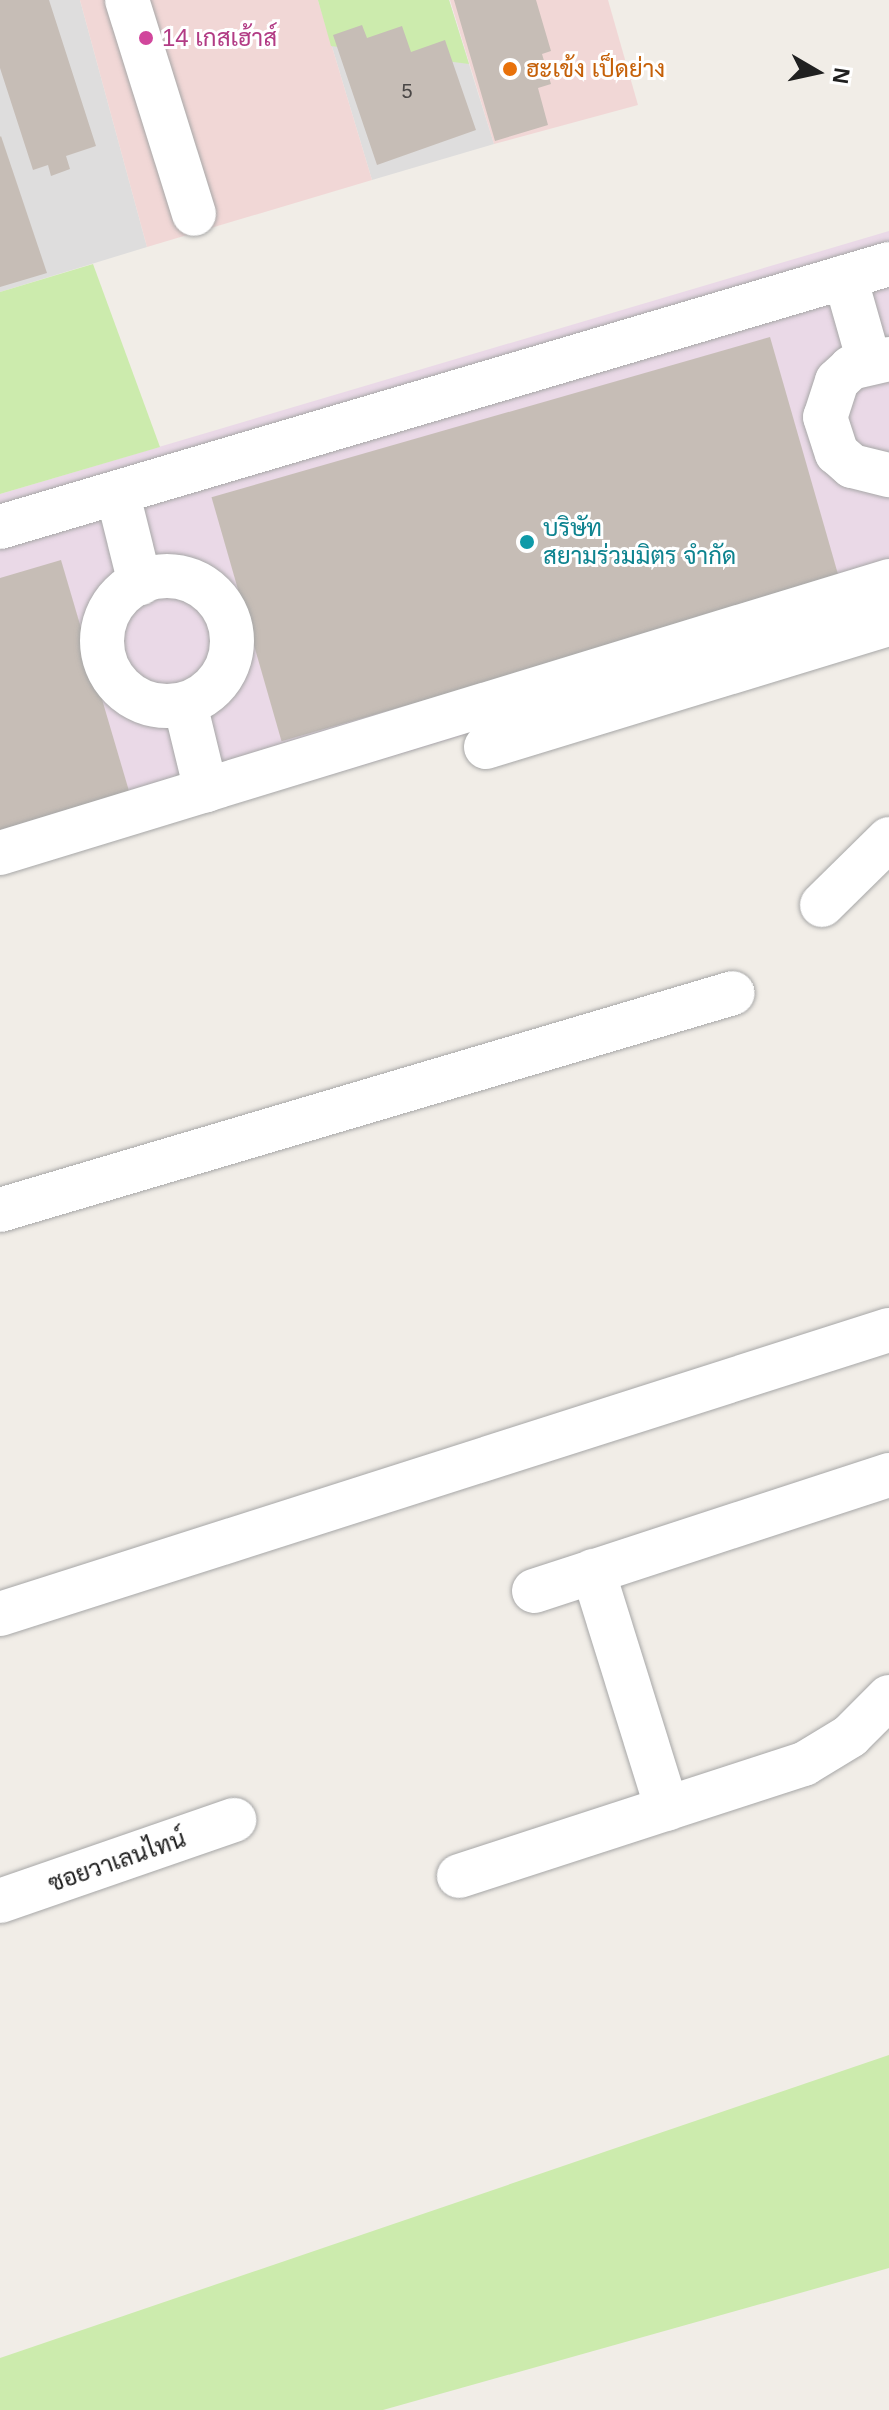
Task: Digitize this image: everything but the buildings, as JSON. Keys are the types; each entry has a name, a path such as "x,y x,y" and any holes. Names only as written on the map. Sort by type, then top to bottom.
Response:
{"street":[{"path":"127,0 194,214"},
{"path":"0,527 118,495 889,264"},
{"path":"845,277 879,360 837,381 825,417 837,453 852,466 889,475"},
{"path":"118,495 140,583"},
{"path":"172,576 193,581 213,594 226,613 231,646 220,678 185,704 164,706 135,698 113,678 104,659 106,619 116,601 140,583 172,576"},
{"path":"0,853 889,581"},
{"path":"486,747 889,624"},
{"path":"185,704 206,790"},
{"path":"822,905 889,839"},
{"path":"0,1210 733,993"},
{"path":"0,1614 889,1330"},
{"path":"534,1591 889,1475"},
{"path":"593,1571 667,1809"},
{"path":"459,1876 804,1764 850,1736 889,1697"},
{"name":"ซอยวาเลนไทน์","path":"0,1901 234,1820"}],"shaded area":[{"path":"0,0 80,0 147,247 0,292"},
{"path":"80,0 318,0 372,180 147,247"},
{"path":"318,0 449,0 494,144 372,180"},
{"path":"450,0 608,0 638,105 494,144"},
{"name":"บริษัท สยามร่วมมิตร จำกัด","path":"889,231 889,608 0,874 0,494"}],"green space":[{"path":"318,0 449,0 469,64 331,46"},
{"path":"93,264 160,447 0,494 0,292"},
{"path":"889,2055 889,2268 383,2410 0,2410 0,2358"}],"place":[{"name":"14 เกสเฮ้าส์","path":"146,38"},
{"name":"ฮะเข้ง เป็ดย่าง","path":"510,69"},
{"name":"บริษัท สยามร่วมมิตร จำกัด","path":"527,542"}]}
